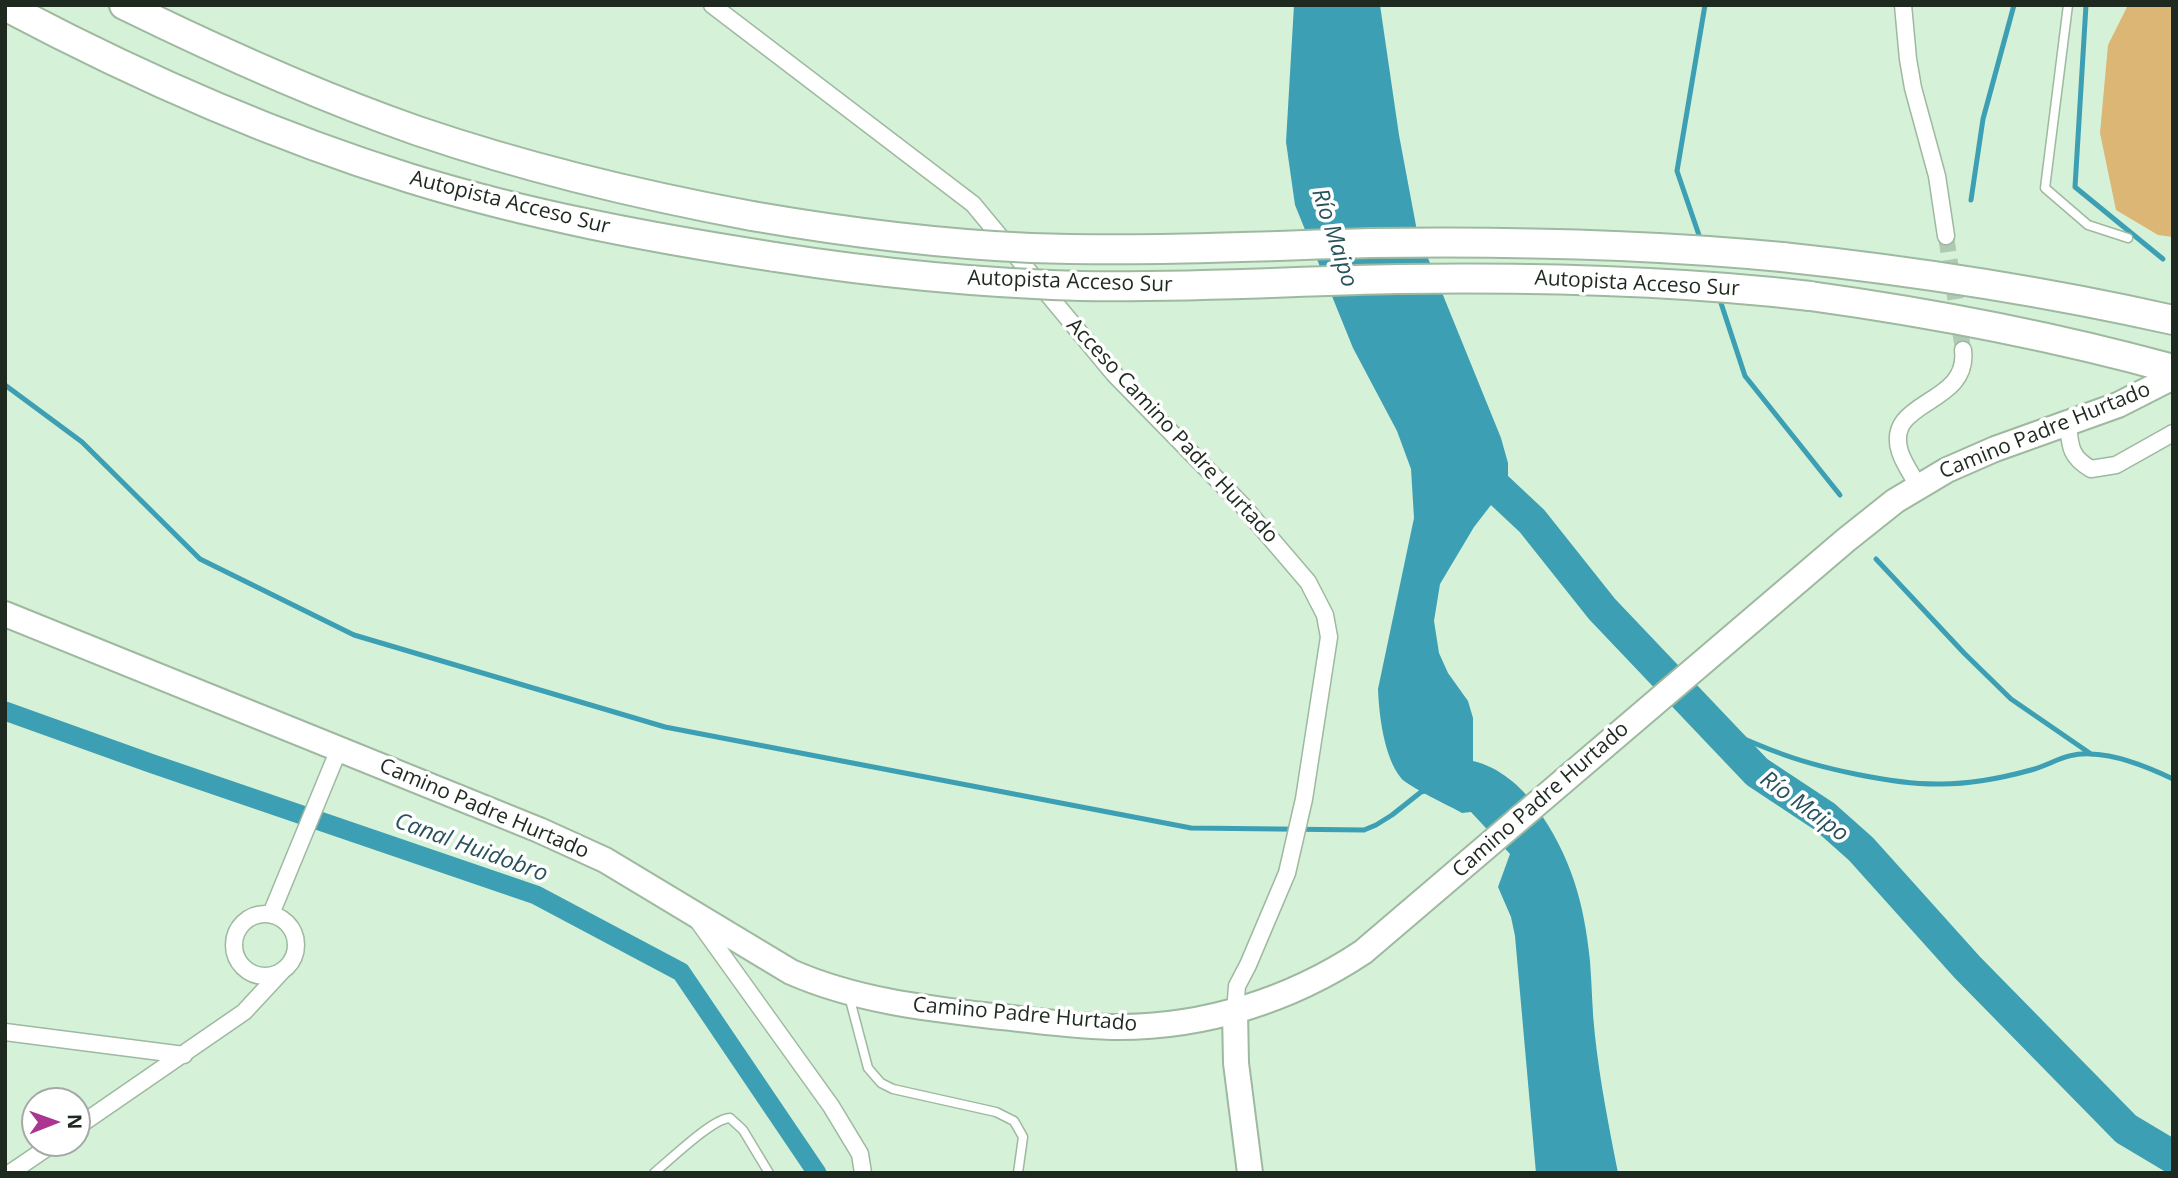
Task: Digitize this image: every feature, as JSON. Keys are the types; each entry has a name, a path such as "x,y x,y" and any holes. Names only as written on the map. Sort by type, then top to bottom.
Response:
{"highway":[{"name":"Autopista Acceso Sur","path":"124,5 266,72 416,130 560,174 752,216 898,238 1030,248 1191,249 1369,243 1546,242 1697,249 1916,272 2020,288 2173,320"},
{"name":"Autopista Acceso Sur","path":"5,6 75,43 193,99 264,128 468,195 673,241 895,274 1030,284 1151,286 1396,279 1566,279 1690,284 1810,296 1940,316 2081,345 2173,369"}],"main road":[{"name":"Camino Padre Hurtado","path":"5,614 605,860 791,972 822,986 849,994 946,1011 1117,1027 1173,1024 1235,1012 1304,985 1341,966 1373,943 1846,540 1918,486 1982,454 2118,405 2173,377"},
{"path":"1235,1012 1236,1063 1250,1173"}],"street":[{"name":"Acceso Camino Padre Hurtado","path":"712,5 973,204 1114,374 1244,506 1308,582 1325,615 1329,637 1304,799 1287,873 1237,986 1235,1012"},
{"path":"1903,5 1912,79 1937,176 1946,236"},
{"path":"1918,486 1900,452 1900,430 1909,415 1955,382 1963,368 1963,350"},
{"path":"2068,424 2070,448 2079,462 2091,469 2116,465 2173,433"},
{"path":"271,914 339,749"},
{"path":"691,911 831,1107 860,1154 863,1173"},
{"path":"91,1118 244,1012 290,963 295,954 294,933 281,918 261,914 243,923 237,931 235,951 245,968 263,976 283,970"},
{"path":"5,1032 184,1055"},
{"path":"10,1173 33,1157"}],"lane":[{"path":"2068,5 2045,188 2088,225 2128,238"},
{"path":"849,994 868,1068 881,1083 893,1089 996,1112 1014,1121 1023,1137 1018,1173"},
{"path":"654,1173 722,1118 730,1118 743,1130 769,1173"}],"shaded area":[{"path":"2128,5 2173,5 2173,237 2158,235 2116,210 2100,133 2108,45"}],"water":[{"path":"1294,5 1380,5 1399,135 1417,231 1501,438 1508,463 1508,483 1474,527 1440,584 1434,621 1439,653 1448,673 1468,701 1473,718 1473,761 1500,773 1530,799 1558,843 1574,880 1584,919 1597,1053 1618,1173 1536,1173 1515,936 1511,917 1498,887 1510,854 1471,812 1462,813 1405,782 1390,759 1381,723 1378,689 1414,518 1411,469 1397,431 1353,348 1295,205 1286,142"}],"waterway":[{"path":"1701,241 1677,171 1705,5"},
{"path":"1971,200 1983,119 2014,5"},
{"path":"2086,5 2075,187 2163,259"},
{"path":"1719,297 1745,376 1840,495"},
{"path":"5,385 82,442 200,559 354,635 665,727 1191,828 1364,830 1392,815 1421,792 1429,790"},
{"name":"Río Maipo","path":"1468,461 1532,521 1602,609 1757,772 1825,817 1861,849 1967,967 2126,1129 2173,1157"},
{"path":"1876,559 2011,699 2091,754"},
{"name":"Canal Huidobro","path":"5,711 536,895 681,972 817,1173"},
{"path":"1710,724 1792,757 1856,774 1902,782 1941,784 1986,780 2083,754 2123,759 2173,779"}],"tunnel":[{"path":"1946,236 1963,350"}]}
